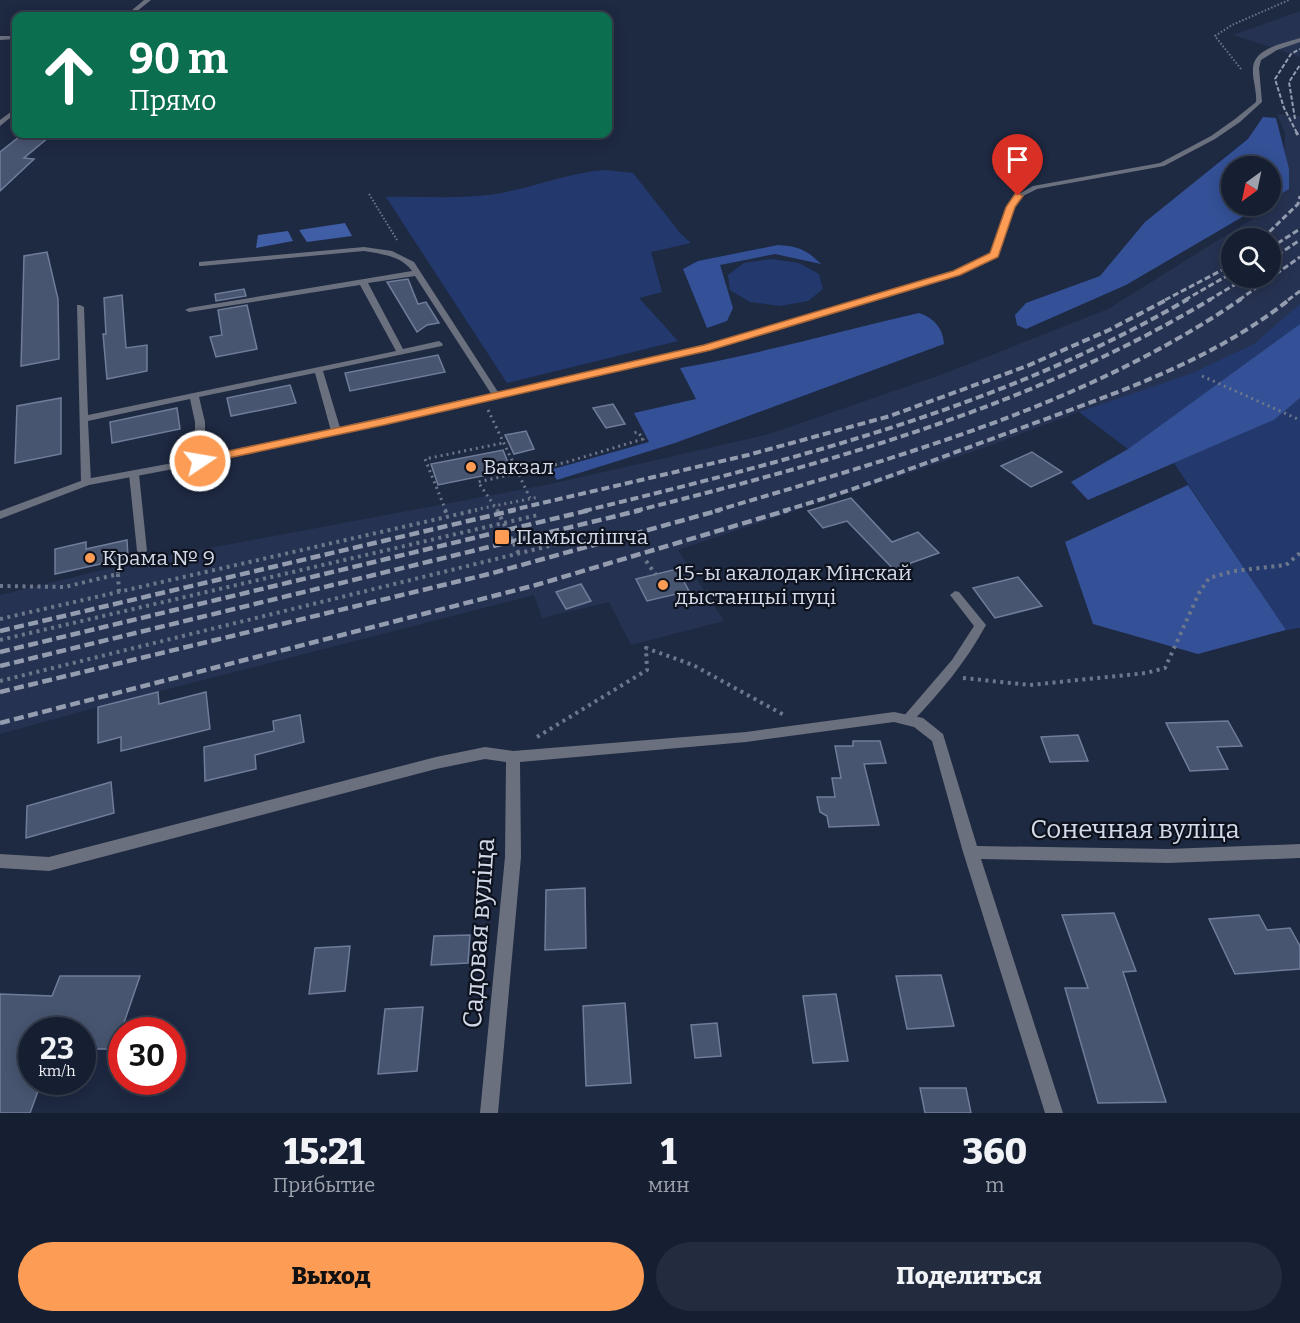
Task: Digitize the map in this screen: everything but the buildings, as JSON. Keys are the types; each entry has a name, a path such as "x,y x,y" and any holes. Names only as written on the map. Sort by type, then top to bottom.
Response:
{"street":[{"path":"133,12 148,0"},
{"path":"0,124 4,118"},
{"path":"0,515 87,482 200,461 496,395"},
{"path":"0,861 49,864 436,763 484,753 513,757 746,737 894,717 918,722 938,738 971,852 1053,1113"},
{"name":"Садовая вуліца","path":"489,1113 513,857 513,757"},
{"name":"Сонечная вуліца","path":"971,852 1168,856 1300,851"}],"lane":[{"path":"202,264 364,249 389,253 411,264 496,395 707,347 957,273 994,255 1011,207 1018,196 1035,187 1162,165 1177,159 1241,118 1259,102 1260,89 1256,65 1260,57 1300,40"},
{"path":"189,310 417,273"},
{"path":"363,282 401,352"},
{"path":"80,307 87,482"},
{"path":"84,419 440,345"},
{"path":"318,370 336,431"},
{"path":"194,396 200,422 200,461"},
{"path":"134,474 142,551"},
{"path":"907,720 948,676 970,646 981,625 955,595"}],"path":[{"path":"1258,75 1239,69 1215,36 1232,25 1289,0"},
{"path":"369,194 411,264"},
{"path":"1202,376 1300,420"},
{"path":"483,399 530,498"},
{"path":"478,482 567,462 643,439 638,432 633,433"},
{"path":"447,515 425,459 503,443"},
{"path":"475,477 495,506 519,554"},
{"path":"0,619 447,515 539,496"},
{"path":"0,640 538,515"},
{"path":"0,681 557,544"},
{"path":"948,676 1030,685 1146,673 1165,668 1198,593 1209,578 1234,571 1286,565 1300,553"},
{"path":"118,561 119,592"},
{"path":"646,561 656,574"},
{"path":"0,584 65,587 118,574"},
{"path":"513,757 546,729 646,670 646,648 693,665 769,705 808,729"}],"shaded area":[{"path":"1300,11 1300,57 1233,35"},
{"path":"1277,114 1300,116 1300,324 1128,449 1079,412 981,449 678,550 724,621 631,645 609,602 542,618 534,595 0,734 0,595 135,562 551,484 769,434 946,373 1108,309 1221,238 1221,288 1281,288 1281,228 1238,228 1257,216 1281,216 1281,178 1285,133"},
{"path":"1263,117 1276,118 1289,169 1289,189 1281,194 1281,156 1227,156 1248,139"},
{"path":"1221,161 1221,216 1244,216 1126,285 1026,329 1017,325 1015,315 1026,303 1100,276 1145,222"},
{"path":"605,170 633,173 681,234 691,243 651,252 662,292 639,298 678,341 507,383 386,197 488,195 575,174"},
{"path":"345,223 352,236 307,242 299,230"},
{"path":"288,231 293,241 256,248 258,235"},
{"path":"778,245 802,250 821,264 775,254 720,265 733,308 727,321 707,328 683,269 698,261"},
{"path":"771,259 799,263 819,274 823,289 808,301 780,306 750,302 730,290 728,275 744,263"},
{"path":"1300,304 1300,324 1128,449 1079,412 1190,374 1254,344"},
{"path":"919,313 937,324 944,344 675,443 557,480 550,470 649,442 634,413 696,399 680,368"},
{"path":"1300,324 1300,398 1274,420 1088,500 1071,482 1128,449"},
{"path":"1300,398 1300,628 1286,630 1174,463 1274,420"},
{"path":"1188,485 1286,630 1198,654 1093,624 1065,542"}],"railway":[{"path":"1297,133 1284,108 1275,79 1291,54 1300,49"},
{"path":"1295,119 1289,82 1300,65"},
{"path":"1273,228 1298,204 1300,196"},
{"path":"1281,241 1300,229"},
{"path":"1281,253 1300,240"},
{"path":"1239,300 1300,257"},
{"path":"1165,300 1221,271"},
{"path":"1185,300 1221,279"},
{"path":"1209,300 1229,288"},
{"path":"1288,300 1300,291"},
{"path":"508,511 748,455 890,416 1027,366 1109,330 1168,299"},
{"path":"584,511 740,472 894,427 970,401 1044,371 1117,337 1188,299"},
{"path":"635,511 858,450 1003,400 1143,337 1211,299"},
{"path":"715,511 920,449 1053,399 1118,370 1181,337 1241,299"},
{"path":"783,511 842,493 1123,390 1193,360 1259,322 1290,299"},
{"path":"0,631 515,510"},
{"path":"0,652 590,510"},
{"path":"0,666 641,510"},
{"path":"0,692 489,574 720,510"},
{"path":"0,723 536,585 788,510"}],"place":[{"name":"Вакзал","path":"471,467"},
{"name":"Памыслішча","path":"502,537"},
{"name":"Крама № 9","path":"90,558"},
{"name":"15-ы акалодак Мінскай дыстанцыі пуці","path":"663,585"}],"route":[{"path":"200,461 384,422 707,347 957,273 994,255 1011,207 1018,196"}]}
